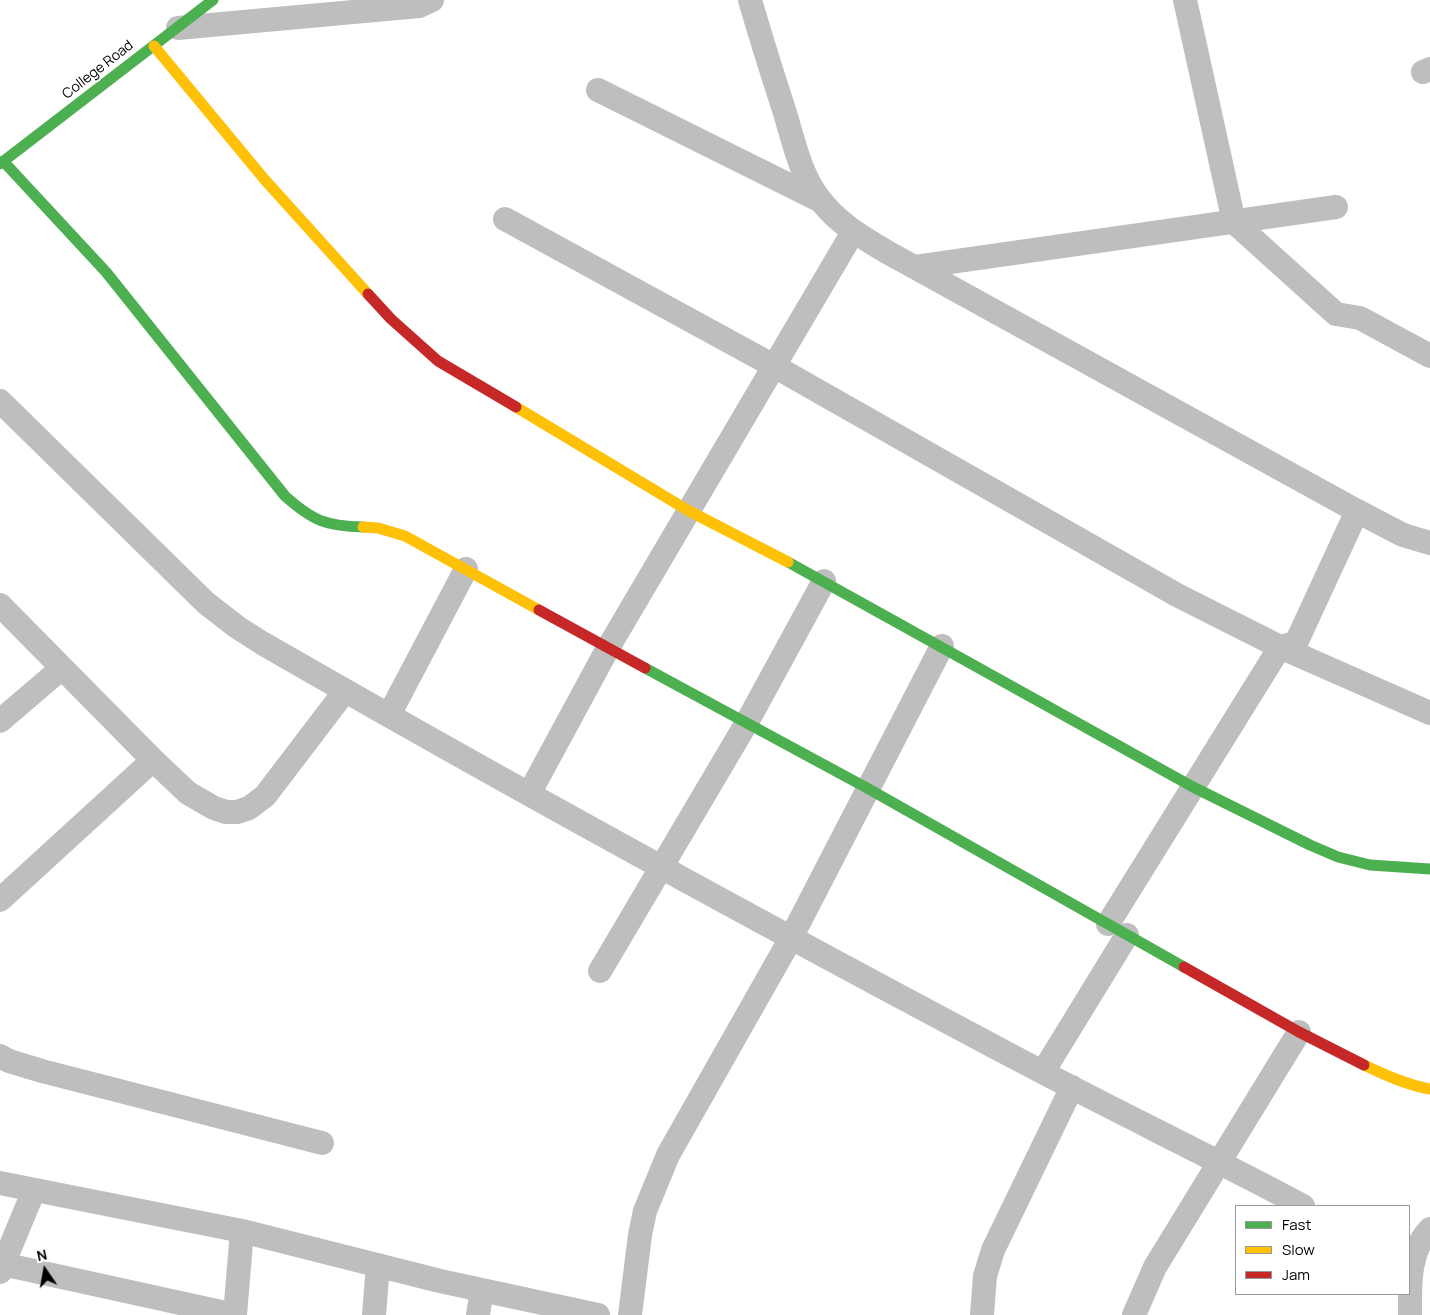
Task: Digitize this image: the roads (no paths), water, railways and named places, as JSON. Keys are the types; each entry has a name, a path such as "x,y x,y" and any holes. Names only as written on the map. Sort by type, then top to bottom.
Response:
{"street":[{"name":"College Road","path":"1,163 214,0"},
{"path":"185,22 419,6 432,0"},
{"path":"750,0 806,178 819,200 835,218 854,232 914,267 1357,511 1403,535 1430,543"},
{"path":"1185,0 1234,222 1336,314 1360,318 1430,356"},
{"path":"154,46 265,180 391,319 438,361 689,510 824,581 1193,787 1310,846 1338,857 1370,865 1430,869"},
{"path":"598,90 819,200"},
{"path":"1,163 106,272 285,496 314,519 332,525 382,529 405,536 746,724 867,788 1299,1032 1387,1076 1417,1087 1430,1089"},
{"path":"914,267 1336,207"},
{"path":"505,218 774,366 1177,595 1280,647 1430,713"},
{"path":"529,794 608,648 854,232"},
{"path":"0,401 206,603 237,627 262,643 661,868 1043,1072 1301,1205"},
{"path":"1043,1072 1193,787 1280,647 1296,643 1357,511"},
{"path":"389,716 466,569"},
{"path":"600,971 746,724 824,581"},
{"path":"0,605 188,794 214,808 226,812 237,812 249,808 265,796 345,691"},
{"path":"630,1315 640,1235 645,1212 668,1155 791,938 942,646"},
{"path":"0,720 62,668"},
{"path":"0,900 153,760"},
{"path":"1134,1315 1155,1267 1299,1032"},
{"path":"0,1056 42,1071 322,1143"},
{"path":"982,1315 985,1276 993,1250 1072,1087"},
{"path":"0,1183 242,1231 482,1290 598,1315"},
{"path":"34,1190 1,1268 235,1315 242,1231"},
{"path":"1410,1315 1411,1264 1421,1240 1430,1229"},
{"path":"374,1315 378,1265"},
{"path":"478,1315 482,1290"}]}
